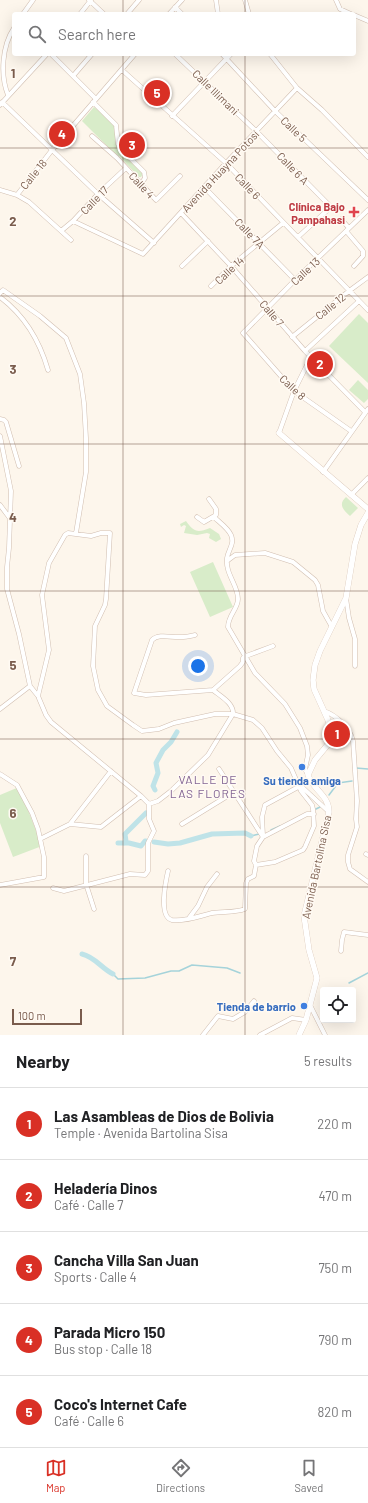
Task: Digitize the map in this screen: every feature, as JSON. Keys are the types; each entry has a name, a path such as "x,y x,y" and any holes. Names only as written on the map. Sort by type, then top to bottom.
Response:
{"street":[{"path":"24,12 33,0"},
{"path":"129,12 139,0"},
{"path":"171,12 182,0"},
{"path":"216,0 218,12"},
{"path":"245,0 248,12"},
{"path":"336,0 340,9 347,12"},
{"path":"82,12 90,1 102,12"},
{"path":"175,7 180,12"},
{"path":"356,16 368,21"},
{"path":"8,26 12,29"},
{"path":"8,95 4,84 2,63 3,55 12,32"},
{"path":"45,56 1,104 98,194 154,243"},
{"path":"53,56 73,76 116,125 118,144 121,149 144,172 145,178 141,184"},
{"path":"73,76 90,56"},
{"name":"Calle 18","path":"71,240 29,202 16,195 52,150 133,56"},
{"name":"Calle Illimani","path":"178,56 256,131"},
{"path":"172,116 205,81 223,56"},
{"name":"Calle 5","path":"225,56 275,111 368,200"},
{"path":"272,56 297,88 322,110 368,156"},
{"name":"Calle 6","path":"122,70 226,163 368,310"},
{"name":"Avenida Huayna Potosí","path":"74,221 143,254 297,88"},
{"name":"Calle 6 A","path":"256,131 331,207 298,237"},
{"name":"Calle 4","path":"92,136 126,168 156,200 180,176"},
{"name":"Calle 17","path":"62,231 74,221 98,194 126,168"},
{"name":"Calle 7A","path":"204,187 295,280"},
{"path":"0,190 16,195"},
{"name":"Calle 13","path":"244,333 247,328 295,280 368,210"},
{"name":"Calle 7","path":"181,213 231,266 310,357 366,410"},
{"path":"341,219 363,251 363,256 354,266"},
{"name":"Calle 14","path":"211,286 231,266 283,223"},
{"path":"182,266 208,241"},
{"name":"Calle 12","path":"292,337 368,277"},
{"path":"0,293 3,290 11,295 54,327 66,338 80,374 84,403 86,472 76,533"},
{"path":"0,297 27,325 43,353 48,370"},
{"path":"305,351 359,301"},
{"name":"Calle 8","path":"244,333 294,391 351,432"},
{"path":"310,357 294,391 279,433 368,510"},
{"path":"323,472 366,410"},
{"path":"0,419 6,422 19,466"},
{"path":"0,436 11,491 7,589 19,634 30,686 38,696 46,715 51,722 141,796 148,804 149,819 154,830 148,844 148,871 145,875 130,874 86,884 64,891 53,888"},
{"path":"352,495 368,478"},
{"path":"197,517 204,522 214,517 216,511 209,499"},
{"path":"0,505 10,518"},
{"path":"308,775 315,760 331,739 332,730 314,689 314,673 317,657 346,598 355,544 361,525 368,513"},
{"path":"214,517 230,534 232,540 227,561 229,576 236,590 238,600 237,606 228,621 228,627 255,673 285,704 300,728 307,746 308,755 305,769 308,775"},
{"path":"38,696 49,650 42,595 49,563 65,535 68,533 92,536 101,533 110,533 106,599 105,605 95,626 93,666 98,690 107,706 142,731 215,714 233,714 253,720 262,728 277,751 291,768 301,791 312,805 314,814 313,832 303,850 275,862 256,865"},
{"path":"227,561 234,555 265,553 293,562 318,585 323,611 332,627"},
{"path":"346,598 349,618 356,639 355,666"},
{"path":"195,635 182,637 154,637 134,693 146,695 213,690 240,666 243,658 273,646"},
{"path":"0,709 30,686"},
{"path":"148,804 158,801 171,791 208,755 233,714 233,708 213,690"},
{"path":"324,711 342,723 350,732 353,741 357,801 357,827 348,855 348,862 350,869 368,882"},
{"path":"219,769 263,836"},
{"path":"40,839 70,824 110,771"},
{"path":"0,774 17,785 22,791 32,813 44,857 44,877 0,885"},
{"name":"Avenida Bartolina Sisa","path":"299,1035 306,1020 317,978 309,950 304,916 329,812 327,801 311,783 308,775"},
{"path":"300,786 329,812"},
{"path":"263,836 262,817 265,805 300,786"},
{"path":"182,824 234,792"},
{"path":"70,824 101,827 141,796"},
{"path":"168,871 164,899 168,918 171,920 245,909 246,883 248,879 254,876 256,865 254,861 257,846 263,836 307,814 314,814"},
{"path":"86,856 86,884 94,909"},
{"path":"189,918 217,874"},
{"path":"341,952 344,932 368,935"},
{"path":"203,1035 218,1016 233,1019 245,1012 254,1001"},
{"path":"310,1004 325,1035"},
{"path":"260,1035 292,1018 306,1020"}],"green space":[{"path":"94,107 114,123 116,142 143,174 141,177 139,177 82,121"},
{"path":"130,132 146,145 135,157 119,144"},
{"path":"359,314 368,323 368,383 329,346"},
{"path":"358,380 368,390 368,399 364,403 349,390"},
{"path":"346,497 358,508 350,516 342,507 342,502"},
{"path":"186,521 191,527 199,531 210,528 219,534 221,539 216,542 209,538 210,534 207,533 197,535 184,533 186,526 184,525 181,527 180,524"},
{"path":"213,562 233,607 210,617 190,572"},
{"path":"19,787 42,846 13,857 0,823 0,795"}],"waterway":[{"path":"155,790 153,786 158,773 156,763 163,750 171,742 177,732"},
{"path":"356,768 368,769"},
{"path":"329,795 338,783 352,781"},
{"path":"316,809 320,807"},
{"path":"124,843 126,841 125,834 146,813"},
{"path":"271,830 280,826"},
{"path":"154,842 168,844 180,843 212,834 245,833 251,836"},
{"path":"251,836 259,834"},
{"path":"118,843 129,843 141,846 146,841"},
{"path":"82,954 87,955 113,974"},
{"path":"113,974 118,979 145,978 171,971 179,971 192,965 227,968 240,973"},
{"path":"349,983 368,973"}],"place":[{"name":"Coco's Internet Cafe","path":"157,93"},
{"name":"Parada Micro 150","path":"62,134"},
{"name":"Cancha Villa San Juan","path":"132,145"},
{"name":"Clínica Bajo Pampahasi","path":"354,212"},
{"name":"Heladería Dinos","path":"320,364"},
{"name":"Las Asambleas de Dios de Bolivia","path":"337,734"},
{"name":"Su tienda amiga","path":"302,767"},
{"name":"Tienda de barrio","path":"304,1006"}],"district":[{"name":"VALLE DE LAS FLORES","path":"208,786"}]}
